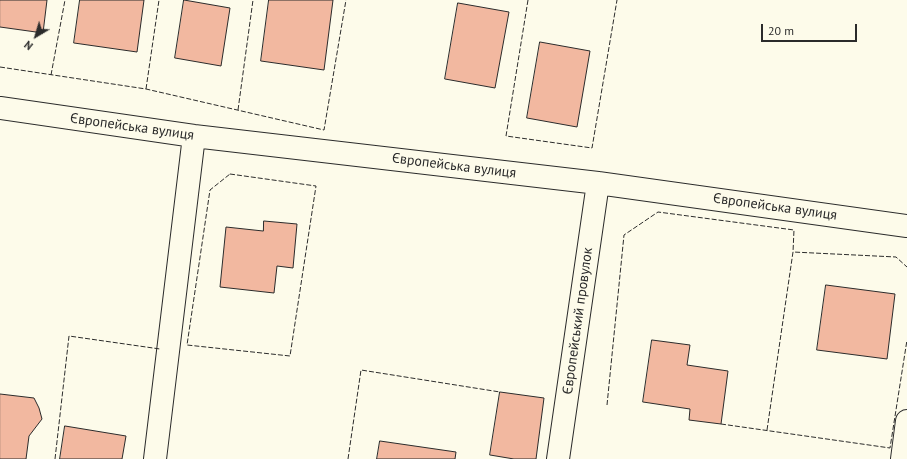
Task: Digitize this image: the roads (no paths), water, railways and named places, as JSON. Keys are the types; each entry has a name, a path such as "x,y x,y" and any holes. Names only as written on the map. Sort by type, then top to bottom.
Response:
{"street":[{"name":"Європейська вулиця","path":"0,108 194,136 598,183 907,226"},
{"path":"155,459 194,136"},
{"name":"Європейський провулок","path":"558,459 598,183"},
{"path":"902,459 907,421"}]}
